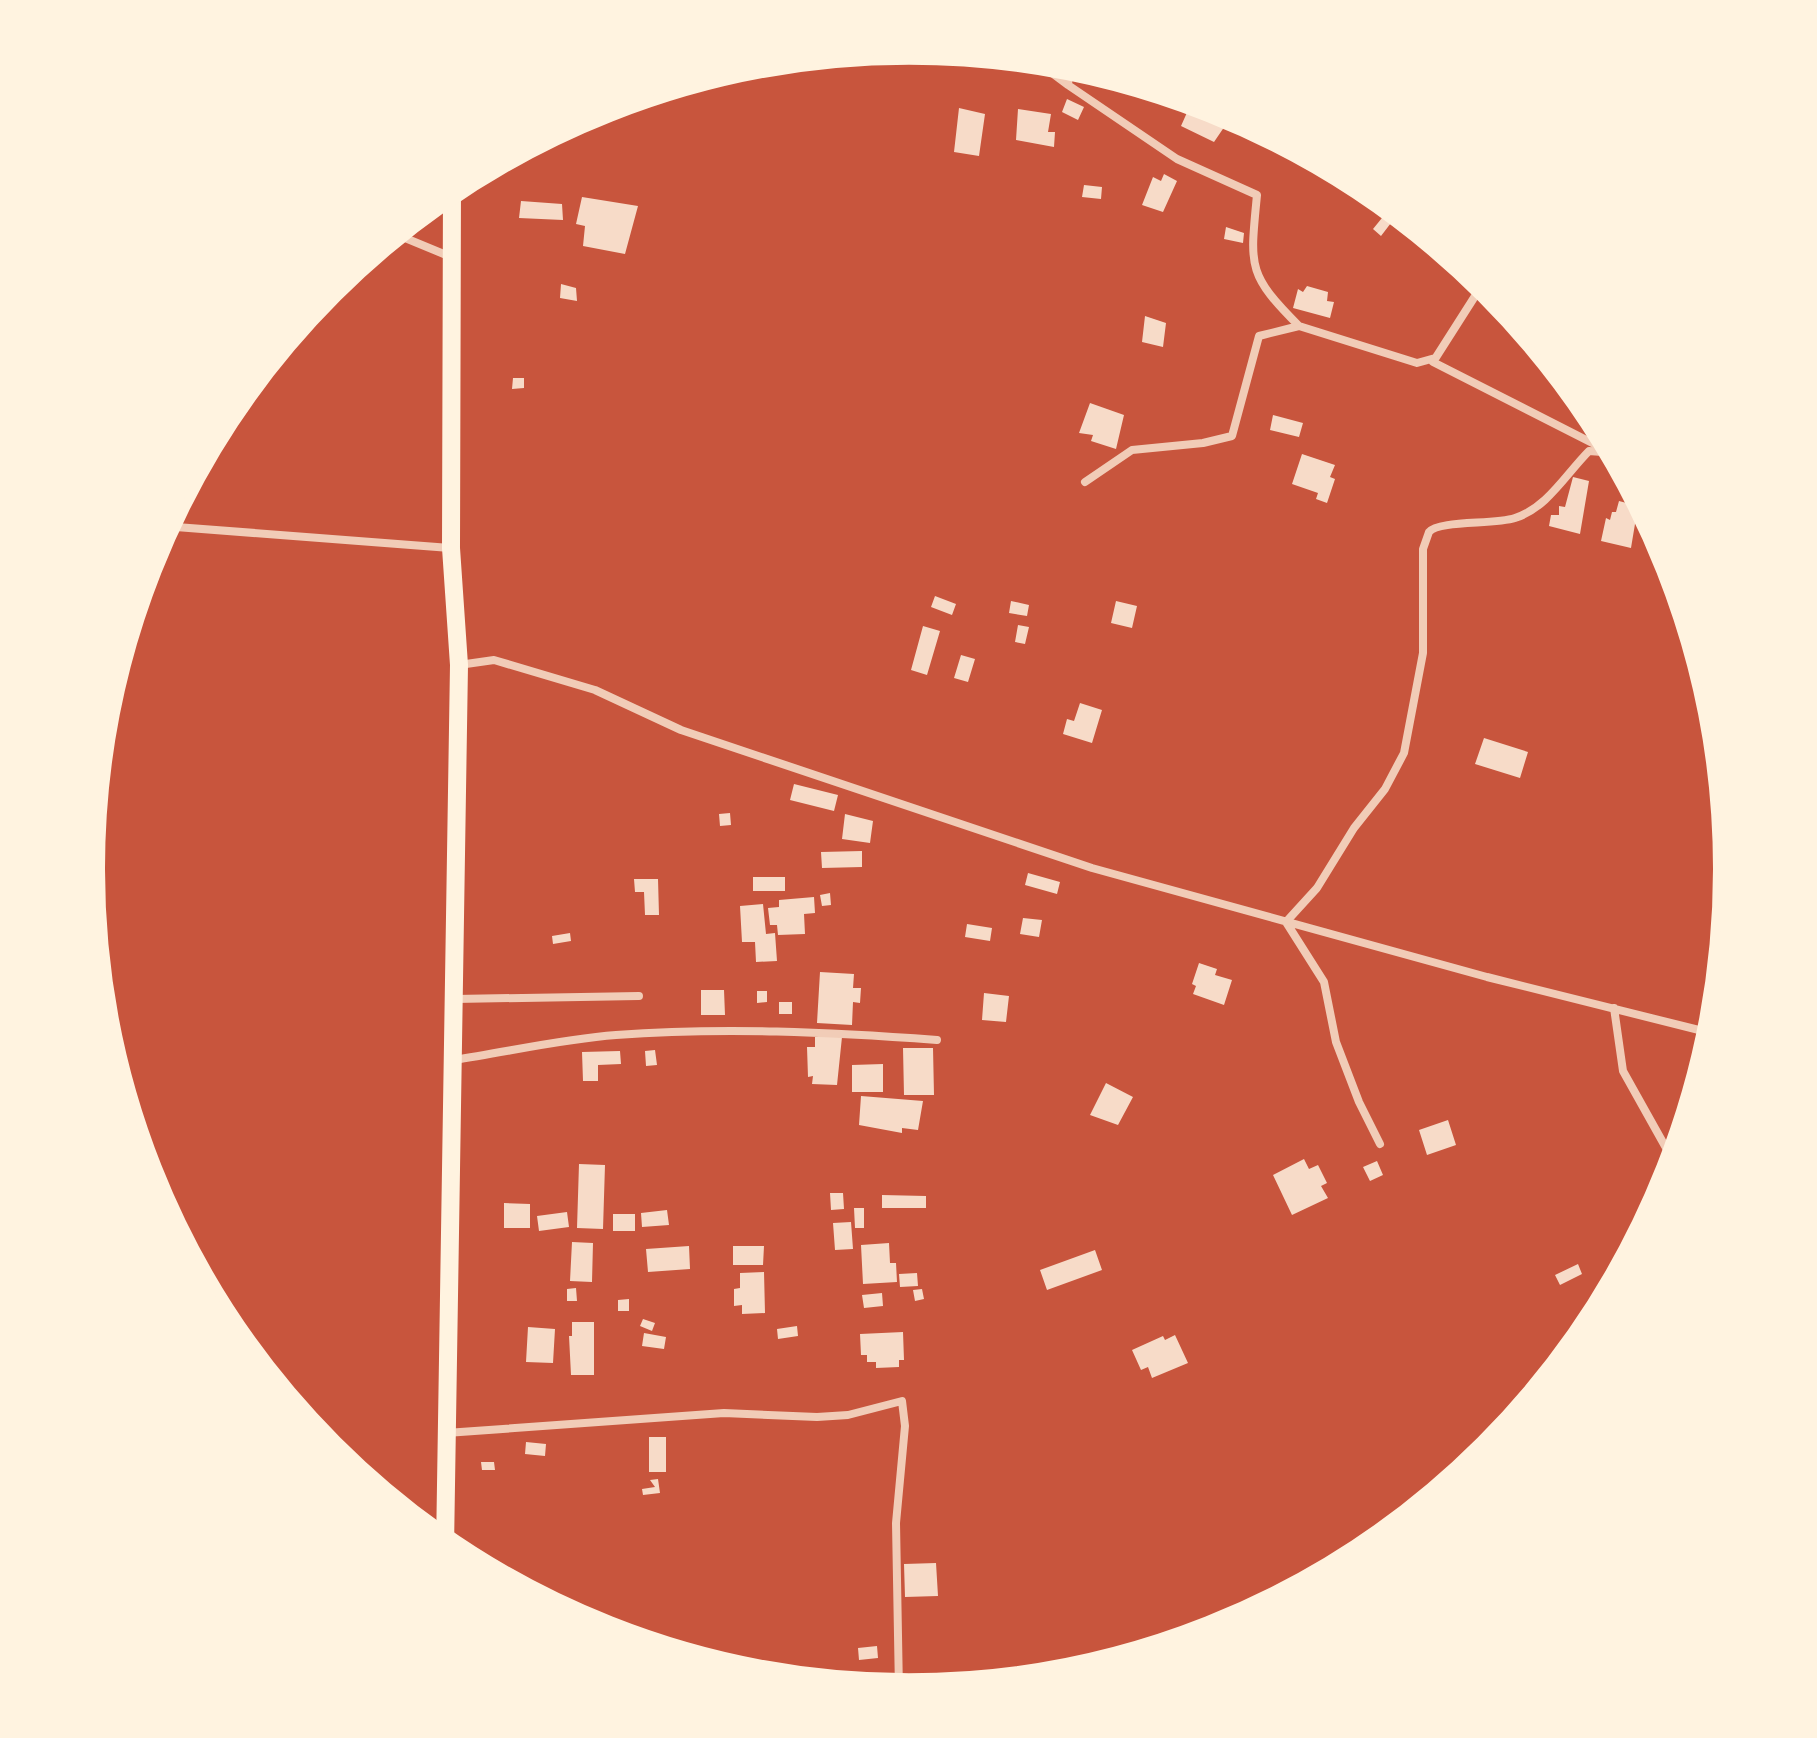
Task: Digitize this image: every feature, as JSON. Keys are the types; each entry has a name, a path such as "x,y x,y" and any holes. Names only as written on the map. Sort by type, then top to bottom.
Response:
{"highway":[{"path":"445,1532 459,665 451,548 451,257 447,205"}],"street":[{"path":"1053,74 1177,159 1257,195 1251,254 1264,291 1299,326 1417,363 1435,358"},
{"path":"1068,85 1069,77"},
{"path":"404,237 451,257"},
{"path":"1477,293 1433,362 1596,445"},
{"path":"1085,482 1132,450 1203,443 1232,436 1259,336 1299,326"},
{"path":"1286,922 1317,888 1354,828 1385,789 1404,753 1423,653 1423,549 1429,532 1442,524 1463,526 1515,518 1538,507 1589,451 1601,452"},
{"path":"176,527 451,548"},
{"path":"459,665 479,659 504,662 595,690 681,730 1092,868 1701,1030"},
{"path":"1286,922 1324,982 1336,1042 1359,1102 1380,1144"},
{"path":"455,999 639,996"},
{"path":"1614,1008 1623,1071 1667,1150"},
{"path":"454,1060 614,1035 781,1031 866,1033 937,1040"},
{"path":"445,1433 571,1427 724,1413 833,1416 902,1401 905,1426 896,1523 899,1678"}],"building":[{"path":"1067,99 1084,107 1078,120 1062,112"},
{"path":"959,108 985,114 979,156 954,152"},
{"path":"1018,109 1051,114 1048,132 1055,132 1054,147 1016,140"},
{"path":"1188,110 1225,125 1214,142 1181,126"},
{"path":"1164,174 1177,181 1163,212 1142,205 1153,177 1161,181"},
{"path":"1084,185 1102,187 1101,199 1082,197"},
{"path":"582,197 638,206 625,254 583,246 585,226 576,224"},
{"path":"521,201 562,204 563,220 519,218"},
{"path":"1384,215 1393,221 1381,236 1373,229"},
{"path":"1226,227 1244,233 1243,243 1224,239"},
{"path":"561,284 576,288 577,301 560,298"},
{"path":"1307,286 1328,292 1327,301 1334,302 1330,318 1293,308 1298,289 1303,292"},
{"path":"1145,316 1166,323 1163,347 1142,342"},
{"path":"513,378 524,378 524,388 512,389"},
{"path":"1090,403 1124,415 1116,449 1091,441 1093,435 1079,433"},
{"path":"1273,415 1303,423 1299,437 1270,430"},
{"path":"1302,454 1335,465 1330,477 1335,479 1327,503 1316,499 1318,493 1292,484"},
{"path":"1573,477 1589,481 1580,534 1549,526 1551,515 1559,515 1559,506 1565,507"},
{"path":"1619,501 1630,504 1636,516 1631,548 1601,541 1606,518 1610,520 1612,512 1616,512"},
{"path":"935,596 956,604 952,615 931,607"},
{"path":"1011,601 1029,605 1027,616 1009,613"},
{"path":"1116,601 1137,606 1132,628 1111,623"},
{"path":"1018,625 1029,627 1025,644 1015,642"},
{"path":"923,626 940,631 927,675 911,670"},
{"path":"961,655 975,659 968,682 954,678"},
{"path":"1080,703 1102,710 1092,743 1063,734 1067,719 1074,721"},
{"path":"1484,738 1528,752 1520,778 1475,764"},
{"path":"794,784 838,795 834,811 790,800"},
{"path":"730,813 731,825 720,826 719,814"},
{"path":"845,814 873,821 870,843 842,839"},
{"path":"862,851 862,867 822,868 821,852"},
{"path":"1028,873 1060,882 1057,894 1025,885"},
{"path":"753,877 785,877 785,891 753,891"},
{"path":"634,879 658,879 659,915 645,915 644,892 635,892"},
{"path":"830,893 831,905 822,906 820,895"},
{"path":"814,897 815,913 804,914 805,934 778,935 777,925 770,925 768,908 779,907 779,900"},
{"path":"763,904 766,934 775,933 777,961 756,962 755,942 742,942 740,906"},
{"path":"1023,918 1042,920 1039,937 1020,934"},
{"path":"967,924 992,928 990,941 965,937"},
{"path":"570,933 571,941 553,944 552,936"},
{"path":"1199,963 1217,969 1215,975 1232,980 1224,1005 1193,994 1196,986 1192,984"},
{"path":"820,972 854,974 853,988 861,988 860,1003 853,1002 852,1025 817,1023"},
{"path":"701,990 724,990 725,1015 701,1015"},
{"path":"757,991 767,991 767,1002 757,1003"},
{"path":"984,993 1009,996 1006,1022 982,1020"},
{"path":"779,1002 792,1002 792,1014 779,1014"},
{"path":"815,1037 842,1037 837,1085 812,1084 813,1076 808,1077 807,1047 815,1047"},
{"path":"903,1048 933,1048 934,1095 904,1095"},
{"path":"655,1050 657,1065 646,1066 645,1051"},
{"path":"620,1051 621,1064 598,1065 598,1081 583,1081 582,1052"},
{"path":"883,1064 883,1092 852,1092 852,1065"},
{"path":"1106,1083 1133,1097 1118,1125 1090,1115"},
{"path":"861,1096 923,1101 918,1130 902,1128 902,1133 859,1125"},
{"path":"1448,1120 1456,1145 1427,1155 1419,1130"},
{"path":"1304,1159 1309,1169 1318,1165 1327,1183 1321,1186 1328,1198 1292,1215 1273,1175"},
{"path":"1377,1161 1383,1175 1370,1181 1363,1167"},
{"path":"579,1164 605,1165 603,1229 577,1228"},
{"path":"830,1193 843,1193 844,1209 831,1210"},
{"path":"882,1195 926,1196 926,1208 882,1208"},
{"path":"504,1203 530,1204 530,1228 504,1228"},
{"path":"854,1208 864,1208 864,1228 855,1228"},
{"path":"667,1210 669,1225 642,1227 641,1213"},
{"path":"567,1212 569,1227 539,1231 537,1216"},
{"path":"613,1214 635,1214 635,1231 613,1231"},
{"path":"851,1222 853,1249 835,1250 833,1223"},
{"path":"572,1242 593,1243 592,1282 570,1281"},
{"path":"889,1243 890,1263 896,1263 897,1282 863,1284 861,1245"},
{"path":"689,1246 690,1269 648,1272 646,1249"},
{"path":"733,1246 764,1246 763,1265 733,1265"},
{"path":"1095,1250 1102,1270 1047,1290 1040,1270"},
{"path":"1578,1264 1582,1274 1560,1285 1555,1275"},
{"path":"764,1272 765,1313 742,1314 742,1305 734,1306 734,1289 740,1288 740,1273"},
{"path":"917,1273 918,1286 900,1287 899,1274"},
{"path":"576,1288 577,1301 567,1301 567,1289"},
{"path":"922,1289 924,1299 915,1301 913,1290"},
{"path":"882,1293 883,1306 864,1308 862,1295"},
{"path":"629,1299 629,1311 618,1311 618,1300"},
{"path":"643,1319 655,1323 652,1331 640,1326"},
{"path":"572,1322 594,1322 594,1375 571,1375 569,1336 572,1336"},
{"path":"797,1326 798,1336 778,1339 777,1329"},
{"path":"528,1327 555,1329 553,1363 526,1362"},
{"path":"903,1332 904,1360 899,1360 899,1367 876,1368 876,1362 867,1362 867,1355 861,1355 860,1334"},
{"path":"644,1333 666,1337 664,1349 642,1346"},
{"path":"1175,1335 1188,1363 1152,1378 1148,1367 1141,1370 1132,1350 1163,1336 1165,1340"},
{"path":"649,1437 666,1437 666,1472 649,1472"},
{"path":"526,1442 546,1444 545,1456 525,1454"},
{"path":"481,1462 494,1462 495,1470 482,1470"},
{"path":"658,1479 660,1493 643,1495 642,1489 655,1487 650,1480"},
{"path":"936,1563 938,1596 905,1597 904,1564"},
{"path":"877,1646 878,1658 859,1660 858,1648"}]}
